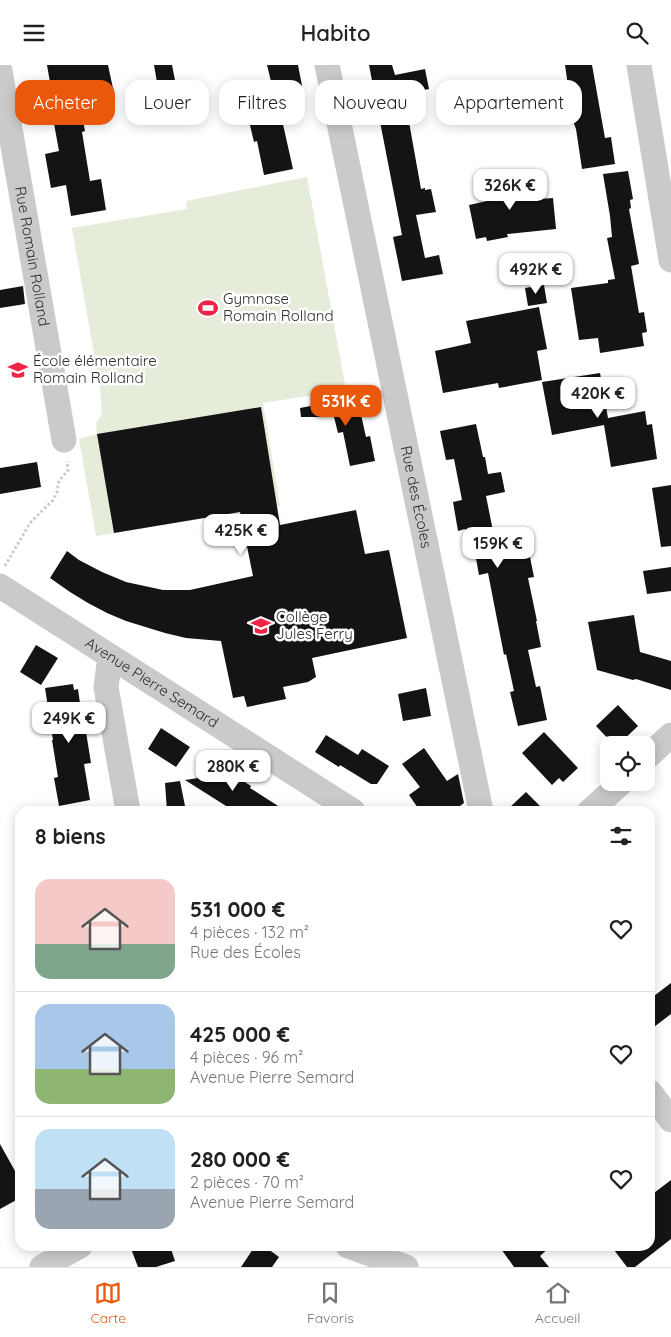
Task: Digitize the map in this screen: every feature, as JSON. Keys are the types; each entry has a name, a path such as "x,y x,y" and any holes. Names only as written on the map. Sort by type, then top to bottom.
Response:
{"street":[{"name":"Rue des Écoles","path":"327,65 480,806"},
{"path":"639,65 671,260"},
{"name":"Rue Romain Rolland","path":"0,71 64,440"},
{"name":"Avenue Pierre Semard","path":"0,586 345,806"},
{"path":"110,657 106,687 127,806"},
{"path":"655,750 671,735"},
{"path":"596,806 612,791"},
{"path":"655,1099 671,1120"},
{"path":"42,1267 71,1251"},
{"path":"362,1251 406,1267"}],"path":[{"path":"0,574 30,523 53,500 59,481 68,470 64,440"}],"green space":[{"name":"Gymnase Romain Rolland","path":"307,177 346,390 263,403 280,506 96,536 79,439 97,434 96,423 102,414 100,388 72,228 187,209 186,201"}],"building":[{"path":"47,65 108,65 111,80 50,80"},
{"path":"154,65 172,65 175,80 157,80"},
{"path":"267,65 298,65 301,80 271,80"},
{"path":"369,65 392,65 395,75 425,69 429,89 426,90 426,80 372,80"},
{"path":"565,65 592,65 605,138 611,137 615,164 582,169 574,125 582,125 582,80 567,80"},
{"path":"54,125 84,125 85,131 82,132 90,181 101,179 106,210 71,216 66,185 51,188 45,154 59,151"},
{"path":"250,125 283,125 293,169 264,175 257,141 254,142"},
{"path":"381,125 410,125 421,189 431,189 436,212 416,215 425,258 439,255 443,274 402,281 393,237 402,235"},
{"path":"628,171 633,199 630,200 631,208 629,209 639,264 631,266 639,313 644,312 647,332 642,333 644,346 600,353 598,338 579,340 571,288 608,283 608,280 615,279 607,238 612,237 603,174"},
{"path":"520,177 523,192 527,192 528,200 553,198 556,229 507,234 508,237 487,241 486,237 476,239 469,205 487,201 483,182"},
{"path":"544,285 547,303 528,306 525,288"},
{"path":"23,286 25,304 0,308 0,290"},
{"path":"539,307 547,349 537,351 542,380 499,388 498,383 443,393 435,351 471,343 466,321"},
{"path":"600,373 608,418 645,411 647,425 652,424 657,459 611,467 604,425 552,435 542,382"},
{"path":"357,397 366,437 370,436 375,461 350,466 343,432 338,433 334,417 301,417 300,408"},
{"path":"261,407 280,525 356,510 365,554 389,550 407,638 312,658 316,677 308,682 283,687 286,699 247,707 244,696 233,698 221,641 186,638 126,621 88,603 50,578 67,551 79,560 126,582 163,590 190,590 253,576 240,512 114,533 97,434"},
{"path":"476,424 488,474 501,472 505,492 486,496 495,541 503,540 506,557 529,552 534,577 528,578 541,647 528,650 536,687 540,686 547,720 518,726 510,692 514,691 506,654 504,655 488,573 479,575 471,531 466,532 465,529 458,531 453,502 462,500 454,459 446,460 440,431"},
{"path":"37,462 41,487 0,494 0,468"},
{"path":"671,485 671,546 661,547 652,488"},
{"path":"671,567 671,591 647,594 643,571"},
{"path":"634,615 640,652 671,661 671,690 597,670 588,622"},
{"path":"36,645 58,658 41,685 20,672"},
{"path":"73,684 74,690 78,689 84,732 86,732 91,763 84,764 90,800 59,806 54,778 58,777 45,688"},
{"path":"426,688 431,716 403,721 398,694"},
{"path":"618,705 638,726 627,736 605,736 596,726"},
{"path":"161,728 190,747 176,767 148,749"},
{"path":"544,732 578,768 563,782 559,778 552,785 522,753"},
{"path":"326,735 358,755 362,749 389,766 377,784 371,784 315,752"},
{"path":"424,748 447,781 458,774 464,803 460,806 417,806 409,795 420,787 402,764"},
{"path":"218,765 278,806 226,806 185,780 211,776"},
{"path":"180,781 185,806 167,806 165,783"},
{"path":"526,792 540,806 511,806"},
{"path":"671,983 671,1014 655,1026 655,995"},
{"path":"0,1144 15,1171 15,1201 0,1209"},
{"path":"671,1180 671,1239 635,1267 627,1267 615,1251 655,1251 655,1192"},
{"path":"132,1251 172,1251 175,1261 156,1267 138,1267"},
{"path":"252,1251 271,1251 279,1257 272,1267 241,1267"},
{"path":"503,1251 546,1251 540,1256 549,1267 514,1267"}],"place":[{"name":"Gymnase Romain Rolland","path":"208,308"},
{"name":"École élémentaire Romain Rolland","path":"18,370"},
{"name":"Collège Jules Ferry","path":"261,626"}]}
